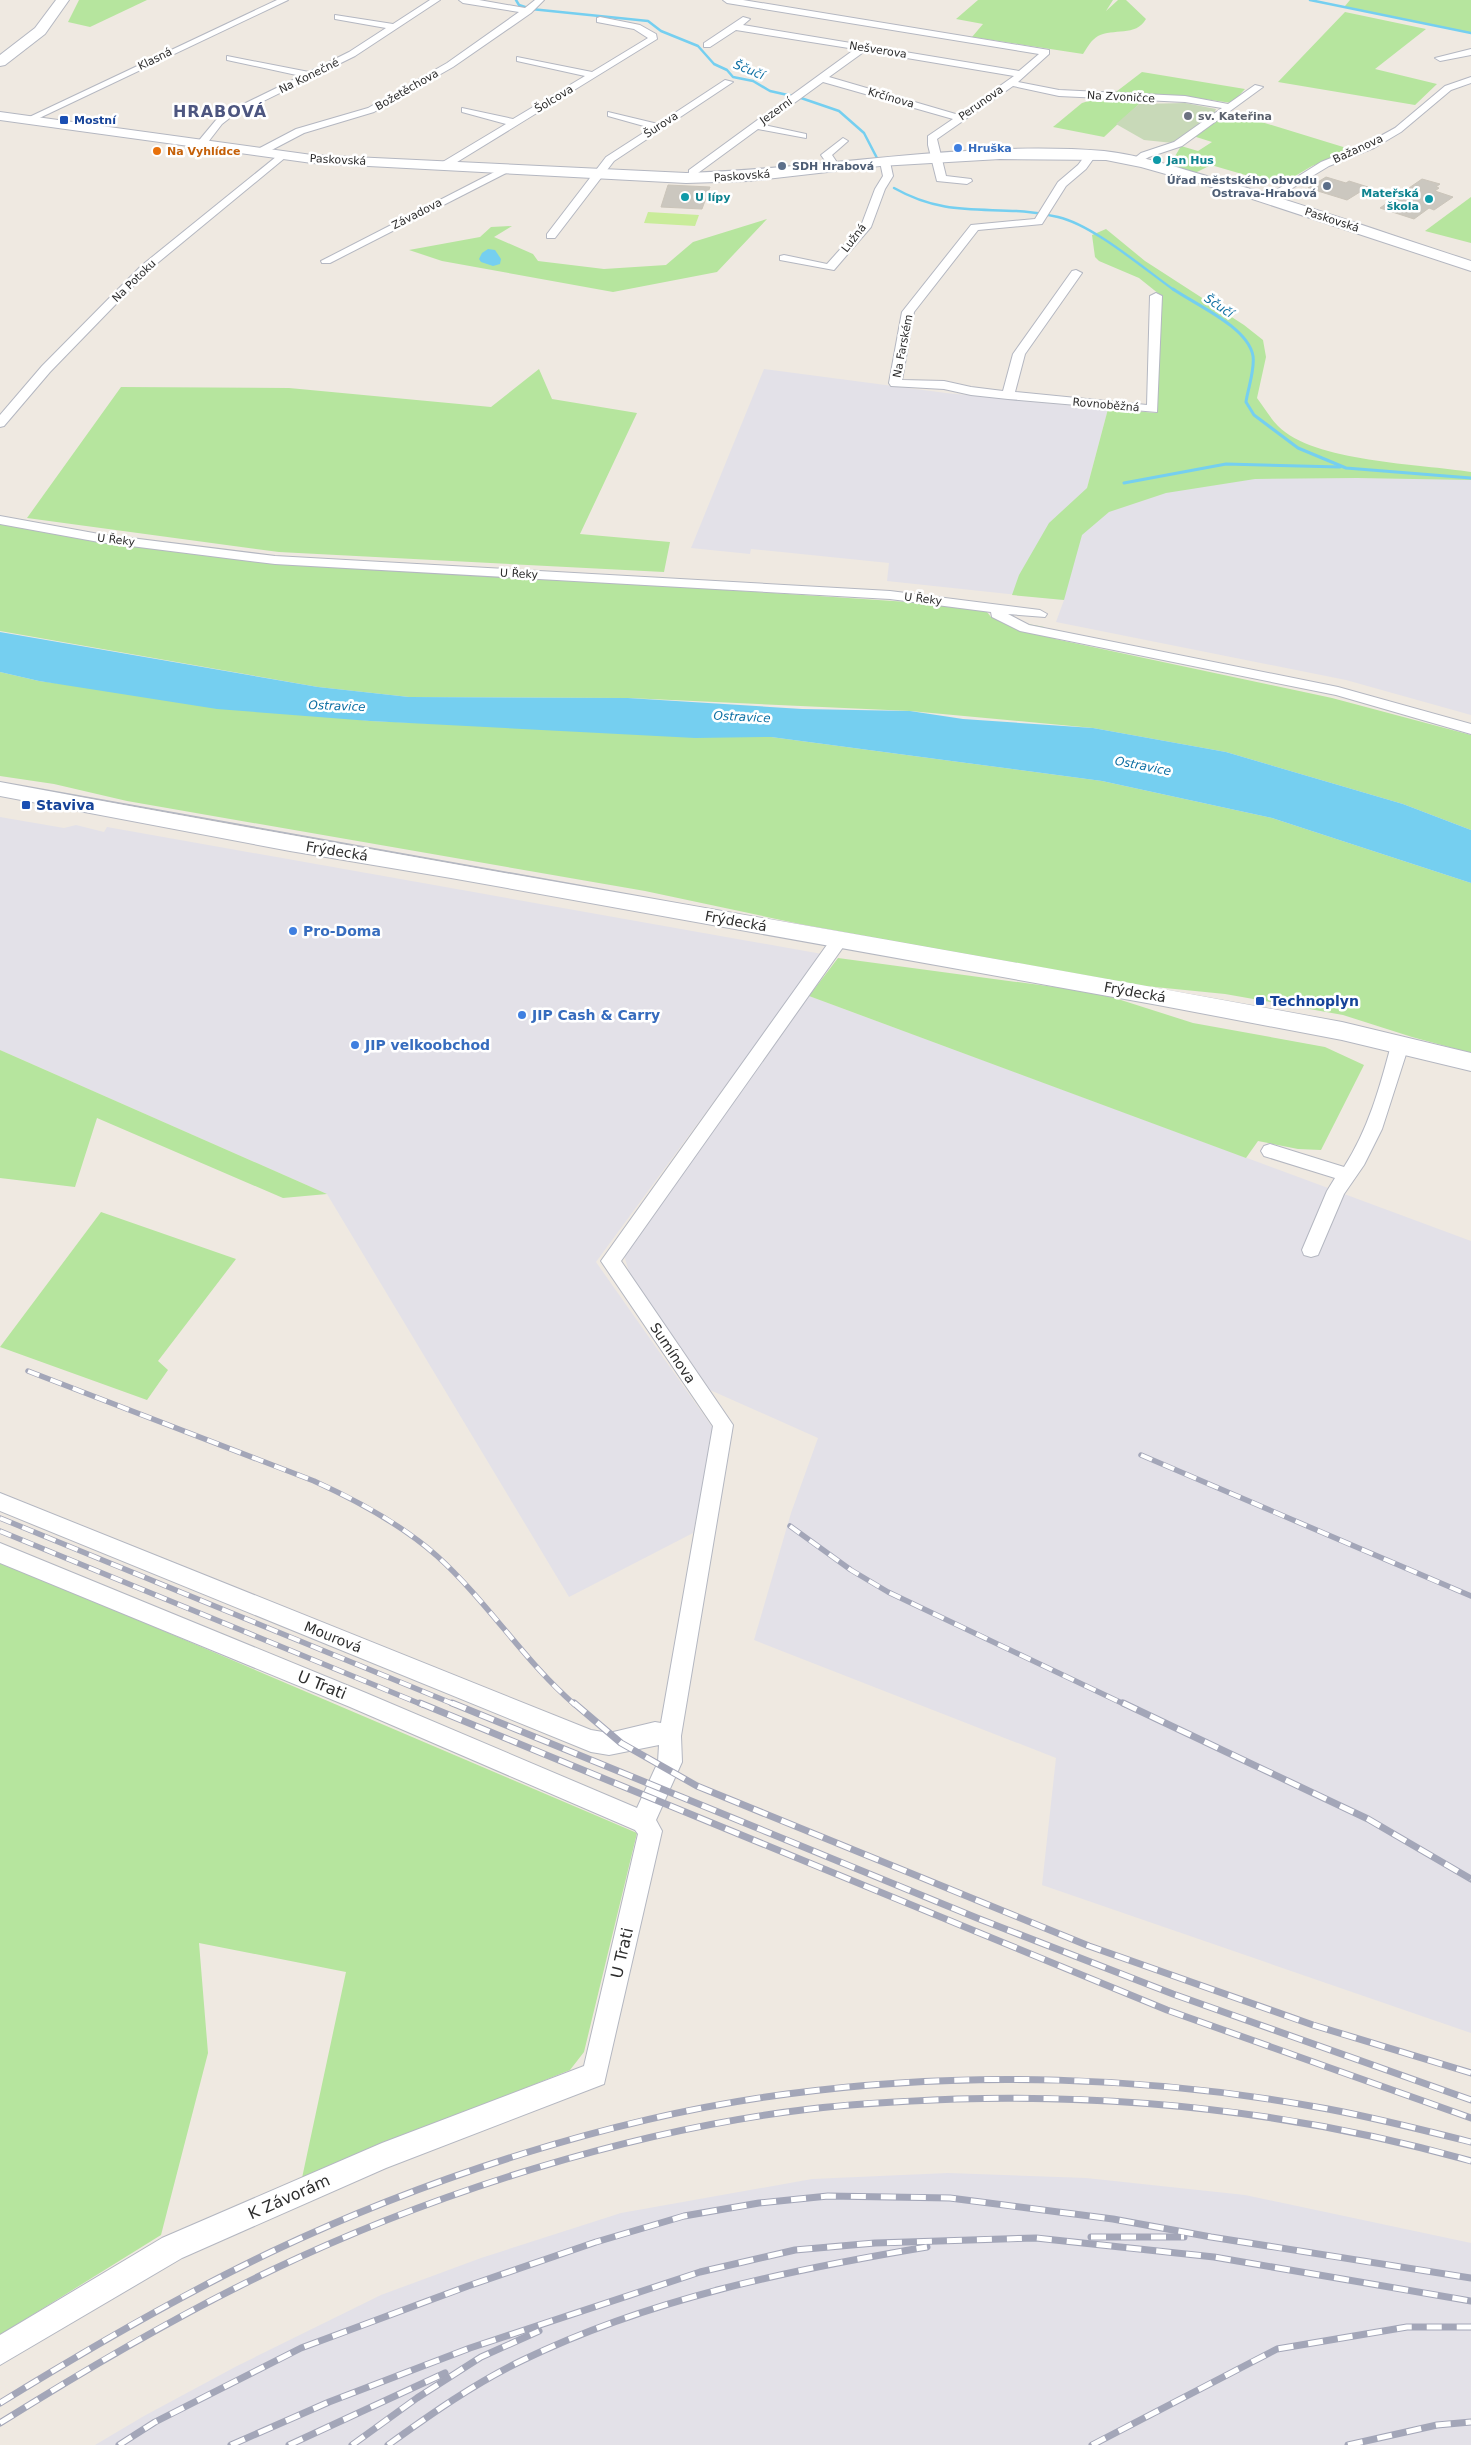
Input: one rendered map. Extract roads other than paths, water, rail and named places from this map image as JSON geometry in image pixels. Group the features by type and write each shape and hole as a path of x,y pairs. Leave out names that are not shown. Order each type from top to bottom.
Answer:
{"main road":[{"path":"0,62 40,31 63,0"},
{"name":"Paskovská","path":"0,116 320,159 694,178 769,174 885,162 1038,154 1091,155 1136,161 1163,168 1267,199 1471,266"},
{"name":"Frýdecká","path":"0,789 271,840 470,873 1158,996 1400,1045 1471,1062"}],"street":[{"name":"Klasná","path":"28,120 220,28 284,0"},
{"name":"Na Konečné","path":"201,144 223,118 361,50 436,0"},
{"path":"463,0 530,10"},
{"name":"Božetěchova","path":"260,152 300,131 372,110 450,65 530,10 540,0"},
{"path":"728,0 766,3 1046,52"},
{"path":"707,45 736,27 766,3"},
{"path":"338,17 396,27"},
{"name":"Šolcova","path":"445,165 594,75 652,39 653,36 645,30 600,20"},
{"name":"Nešverova","path":"736,27 1020,74"},
{"name":"Jezerní","path":"694,178 693,172 863,48"},
{"name":"Perunova","path":"938,159 931,144 932,138 1011,83 1046,52"},
{"path":"1440,58 1471,52"},
{"path":"230,58 311,75"},
{"name":"Šolcova","path":"520,58 594,75"},
{"name":"Krčínova","path":"821,78 960,118"},
{"name":"Bažanova","path":"1267,199 1325,164 1370,146 1398,130 1448,88 1471,80"},
{"name":"Šurova","path":"598,174 610,159 728,82"},
{"name":"Na Zvoničce","path":"1011,83 1059,93 1184,99 1231,107"},
{"path":"1460,84 1471,87"},
{"path":"1136,161 1145,155 1178,144 1258,87"},
{"path":"465,110 514,123"},
{"path":"611,114 659,127"},
{"path":"756,126 802,136"},
{"path":"835,167 826,155 842,141"},
{"path":"1163,168 1178,144"},
{"name":"Na Potoku","path":"0,423 46,370 146,268 282,155"},
{"name":"Na Farském","path":"1008,395 971,391 944,385 895,383 908,312 975,227 987,224 1032,224 1038,222 1062,184 1082,167 1091,155"},
{"path":"938,159 941,178 967,181"},
{"name":"Lužná","path":"784,258 830,268 866,227 880,189 888,176 885,162"},
{"name":"Závadova","path":"326,261 508,168"},
{"path":"551,236 598,174"},
{"path":"1008,395 1018,354 1076,273"},
{"name":"Rovnoběžná","path":"1008,395 1153,409 1156,296"},
{"name":"U Řeky","path":"0,520 98,538 275,560 890,595 1040,614"},
{"path":"983,607 1025,628 1338,691 1471,729"},
{"name":"Sumínova","path":"647,1826 670,1762 670,1736 723,1425 611,1261 840,939"},
{"path":"1311,1250 1336,1191 1358,1160 1384,1101 1400,1045"},
{"path":"1270,1150 1348,1175"},
{"name":"Mourová","path":"0,1502 591,1741 609,1744 655,1733 670,1736"},
{"name":"U Trati","path":"0,1552 367,1704 647,1826 594,2075"},
{"name":"K Závorám","path":"0,2351 172,2248 382,2156 594,2075"}],"water":[{"path":"488,249 495,250 501,259 500,264 493,266 481,262 479,259 482,253"},
{"name":"Ostravice","path":"0,632 318,687 409,697 628,698 802,709 910,711 963,719 1093,728 1226,752 1403,804 1471,830 1471,883 1272,818 1102,781 771,737 695,738 370,721 217,709 39,681 0,672"}],"waterway":[{"name":"Ščučí","path":"516,0 519,5 531,9 648,21 661,31 698,46 714,64 727,70 733,77 753,81 770,91 801,98 839,111 864,133 878,160"},
{"path":"1310,0 1471,33"},
{"name":"Ščučí","path":"894,188 936,205 976,210 1036,213 1072,222 1102,238 1174,290"},
{"name":"Ščučí","path":"1173,289 1232,326 1242,336 1249,345 1253,356 1252,373 1246,402 1254,415 1298,448 1346,468 1471,478"},
{"path":"1124,483 1226,464 1340,467"}],"railway":[{"path":"28,1371 314,1481 394,1523 437,1556 473,1592 539,1670 575,1705"},
{"path":"1141,1455 1471,1596"},
{"path":"0,1518 456,1705"},
{"path":"790,1526 851,1570 888,1592 1126,1705"},
{"path":"0,1531 423,1705"},
{"path":"420,1703 1167,2010 1471,2118"},
{"path":"452,1703 977,1918 1173,1994 1471,2100"},
{"path":"574,1703 621,1743 697,1786 1089,1946 1313,2025 1471,2073"},
{"path":"1123,1703 1368,1819 1471,1879"},
{"path":"0,2403 100,2343 236,2269 331,2225 393,2199 458,2175 590,2134 722,2104 854,2086 922,2082 990,2079 1126,2083 1194,2089 1328,2109 1471,2142"},
{"path":"0,2423 166,2324 235,2288 332,2243 465,2191 534,2169 673,2132 742,2119 810,2109 902,2101 1023,2098 1088,2100 1216,2110 1280,2119 1344,2130 1471,2161"},
{"path":"119,2445 155,2422 301,2348 468,2286 596,2242 684,2216 759,2203 828,2196 950,2198 1113,2219 1211,2237 1471,2278"},
{"path":"1091,2237 1184,2237"},
{"path":"231,2445 329,2402 470,2348 700,2272 795,2250 875,2243 1036,2238 1214,2257 1471,2301"},
{"path":"388,2445 420,2422 505,2369 571,2339 620,2320 721,2289 823,2266 927,2247"},
{"path":"1092,2445 1277,2349 1407,2327 1471,2327"},
{"path":"352,2445 417,2398 481,2357 539,2331"},
{"path":"289,2445 445,2373"},
{"path":"1348,2445 1437,2425 1471,2422"}],"place":[{"name":"sv. Kateřina","path":"1188,116"},
{"name":"Mostní","path":"64,120"},
{"name":"Hruška","path":"958,148"},
{"name":"Na Vyhlídce","path":"157,151"},
{"name":"Jan Hus","path":"1157,160"},
{"name":"SDH Hrabová","path":"782,166"},
{"name":"Úřad městského obvodu Ostrava-Hrabová","path":"1327,186"},
{"name":"U lípy","path":"685,197"},
{"name":"Mateřská škola","path":"1429,199"},
{"name":"Staviva","path":"26,805"},
{"name":"Pro-Doma","path":"293,931"},
{"name":"Technoplyn","path":"1260,1001"},
{"name":"JIP Cash & Carry","path":"522,1015"},
{"name":"JIP velkoobchod","path":"355,1045"}],"district":[{"name":"HRABOVÁ","path":"220,111"}]}
